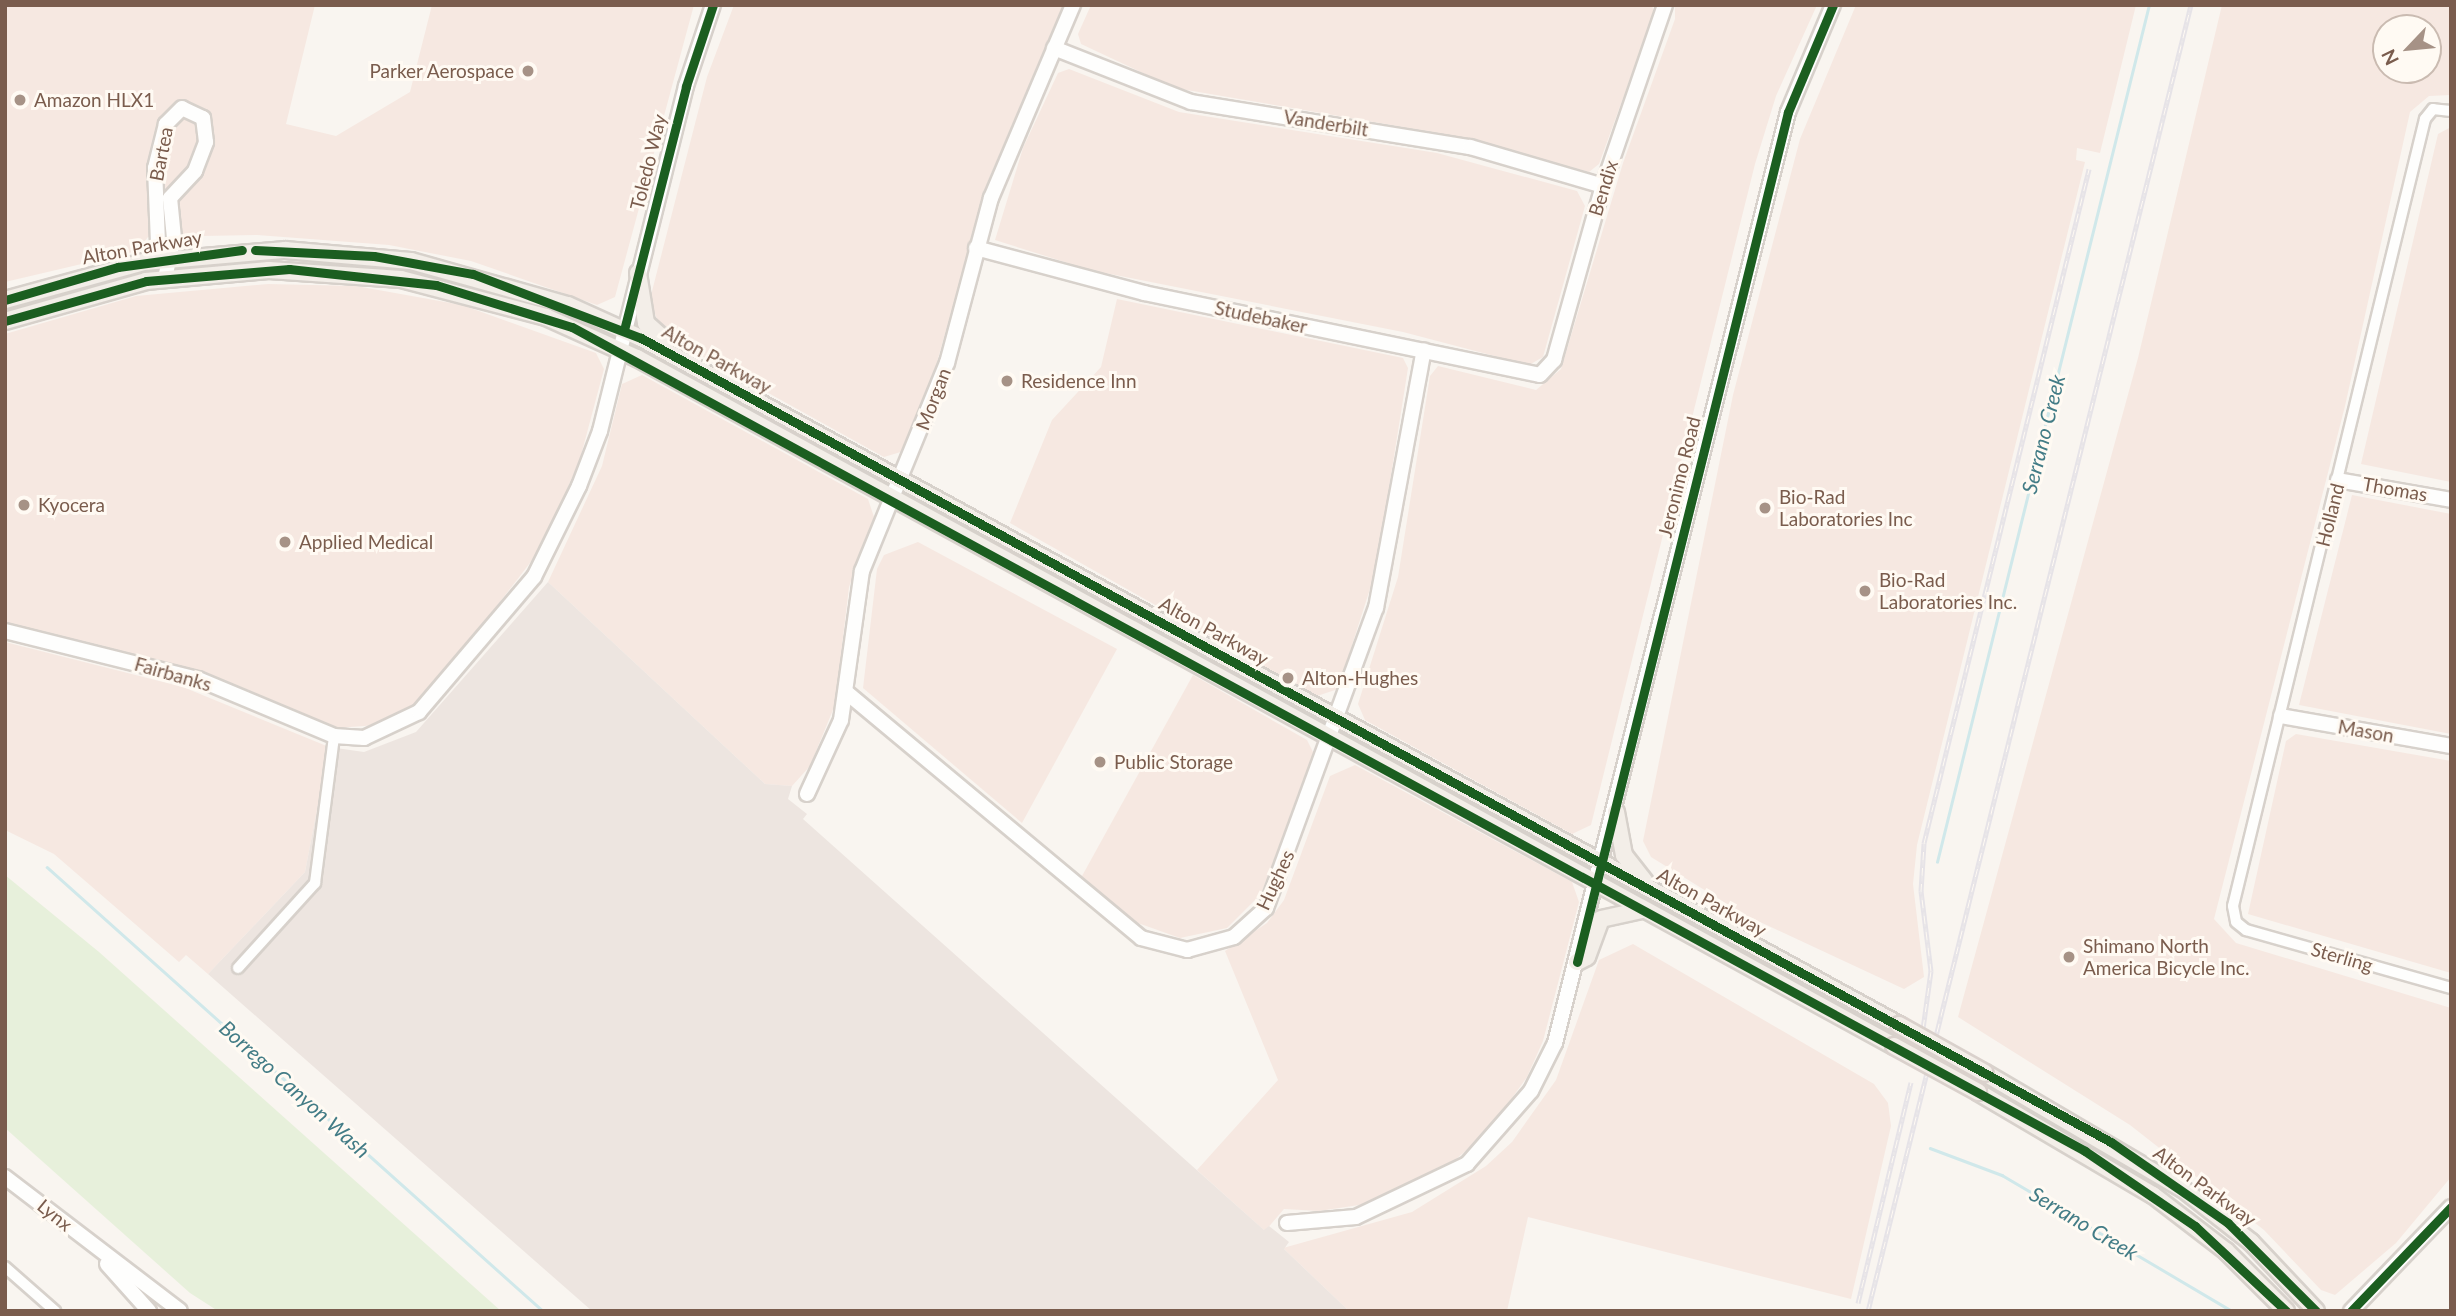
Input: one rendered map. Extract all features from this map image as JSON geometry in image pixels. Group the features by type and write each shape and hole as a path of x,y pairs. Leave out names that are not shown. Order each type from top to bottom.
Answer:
{"main road":[{"name":"Alton Parkway","path":"5,300 167,259 285,250 399,259 501,282 624,330 1603,862 1985,1073 2183,1189 2251,1242 2316,1311"},
{"name":"Alton Parkway","path":"5,321 165,278 289,270 401,279 523,308 620,350 1978,1092 2129,1178 2266,1289 2286,1311"},
{"path":"638,273 643,315 652,332 702,362 712,376"},
{"path":"1616,812 1624,855 1651,889"},
{"path":"1577,962 1587,957 1601,919 1642,910"},
{"path":"2266,1289 2274,1311"}],"street":[{"name":"Toledo Way","path":"334,736 364,738 419,712 534,577 583,477 713,5"},
{"name":"Morgan","path":"807,793 846,692 862,572 947,363 976,248 1073,5"},
{"name":"Bendix","path":"1546,372 1603,186 1665,5"},
{"name":"Jeronimo Road","path":"1287,1223 1356,1217 1467,1164 1531,1091 1555,1043 1616,812 1788,112 1833,5"},
{"name":"Vanderbilt","path":"1054,48 1191,102 1470,147 1603,186"},
{"name":"Bartea","path":"165,278 167,259 174,238 170,198 195,170 206,142 203,118 182,108 166,124 155,168 158,243 167,259"},
{"name":"Holland","path":"2235,922 2232,906 2433,109 2451,111"},
{"name":"Studebaker","path":"976,248 1144,293 1424,350 1532,375 1546,372"},
{"name":"Hughes","path":"846,692 1118,922 1165,948 1212,946 1234,937 1266,908 1338,719 1382,585 1424,350"},
{"name":"Thomas","path":"2339,480 2451,500"},
{"name":"Fairbanks","path":"5,631 198,679 334,736"},
{"name":"Mason","path":"2281,716 2451,746"},
{"path":"238,968 315,883 334,736"},
{"name":"Sterling","path":"2235,922 2451,988"},
{"name":"Lynx","path":"5,1177 103,1256 180,1311"},
{"path":"2351,1311 2451,1207"},
{"name":"Lynx","path":"103,1256 149,1311"},
{"path":"5,1267 55,1311"}],"shaded area":[{"path":"5,5 315,5 286,124 336,136 410,92 432,5 694,5 615,297 597,305 471,261 389,245 257,235 148,237 137,251 5,282"},
{"path":"734,5 1064,5 988,181 934,373 904,451 884,457 662,334 650,299 707,77"},
{"path":"1091,5 1652,5 1654,13 1599,164 1589,172 1467,138 1175,88 1081,44 1078,34"},
{"path":"1675,5 1817,5 1776,96 1755,164 1591,825 1572,834 1365,720 1358,704 1398,577 1430,376 1438,366 1536,390 1561,369 1623,163 1675,19"},
{"path":"1856,5 2136,5 2100,153 2077,148 2076,160 2085,162 1917,845 1913,884 1924,977 1904,989 1745,915 1651,857 1643,841 1733,395 1800,139"},
{"path":"2222,5 2451,5 2451,95 2429,96 2410,112 2345,406 2214,919 2236,943 2451,1008 2451,1177 2396,1243 2335,1295 2321,1290 2264,1230 2130,1125 1958,1017 2138,358"},
{"path":"1069,69 1179,112 1437,153 1577,191 1585,206 1543,357 1529,365 1403,332 1090,270 995,240 1023,148 1058,73"},
{"path":"2451,127 2451,482 2361,464 2438,134"},
{"path":"268,284 356,286 462,305 596,353 604,369 580,459 543,546 449,668 413,707 378,725 336,728 186,667 5,622 5,334 136,296"},
{"path":"1117,299 1403,358 1408,368 1376,570 1338,689 1317,696 1010,523 1052,420 1101,367"},
{"path":"642,375 868,499 874,517 849,587 835,705 810,766 792,786 765,784 548,582 602,466 622,384"},
{"path":"2352,495 2451,514 2451,734 2299,705"},
{"path":"918,542 1117,649 1022,823 863,688 877,569 884,555"},
{"path":"548,582 765,784 792,786 788,799 807,814 803,819 1264,1230 1269,1226 1289,1242 1284,1249 1349,1311 592,1311 208,974 305,872 329,747 364,752 416,732"},
{"path":"5,642 183,687 329,747 305,872 208,974 186,955 179,962 54,854 5,830"},
{"path":"1193,675 1307,740 1314,754 1261,894 1227,928 1180,938 1135,922 1082,876"},
{"path":"2296,734 2451,761 2451,973 2248,914 2286,741"},
{"path":"1355,765 1572,882 1579,902 1543,1041 1527,1077 1486,1134 1450,1164 1379,1202 1319,1211 1284,1209 1265,1231 1197,1170 1278,1080 1225,951 1267,923 1284,900 1330,776"},
{"path":"1633,944 1874,1084 1888,1103 1891,1126 1851,1299 1528,1217 1507,1311 1349,1311 1283,1248 1412,1212 1486,1166 1512,1142 1556,1080 1599,960"}],"green space":[{"path":"5,875 99,952 501,1311 218,1311 190,1293 5,1128"}],"waterway":[{"name":"Serrano Creek","path":"1937,862 2149,5"},
{"name":"Borrego Canyon Wash","path":"47,867 543,1311"},
{"name":"Serrano Creek","path":"1930,1148 2002,1175 2232,1311"}],"railway":[{"path":"1868,1311 2191,5"},
{"path":"1921,1043 1931,971 1921,891 1924,843 2089,169"},
{"path":"1858,1303 1911,1082"}],"cycle path":[{"path":"624,330 686,86 713,5"},
{"path":"1577,962 1788,112 1833,5"},
{"path":"5,300 118,267 242,250"},
{"path":"255,250 374,256 473,274 641,338 2111,1142 2228,1223 2316,1311"},
{"path":"5,321 146,281 289,269 436,285 572,327 2085,1151 2195,1226 2286,1311"},
{"path":"2351,1311 2451,1207"}],"place":[{"name":"Parker Aerospace","path":"528,71"},
{"name":"Amazon HLX1","path":"20,100"},
{"name":"Residence Inn","path":"1007,381"},
{"name":"Kyocera","path":"24,505"},
{"name":"Bio-Rad Laboratories Inc","path":"1765,508"},
{"name":"Applied Medical","path":"285,542"},
{"name":"Bio-Rad Laboratories Inc.","path":"1865,591"},
{"name":"Alton-Hughes","path":"1288,678"},
{"name":"Public Storage","path":"1100,762"},
{"name":"Shimano North America Bicycle Inc.","path":"2069,957"}]}
